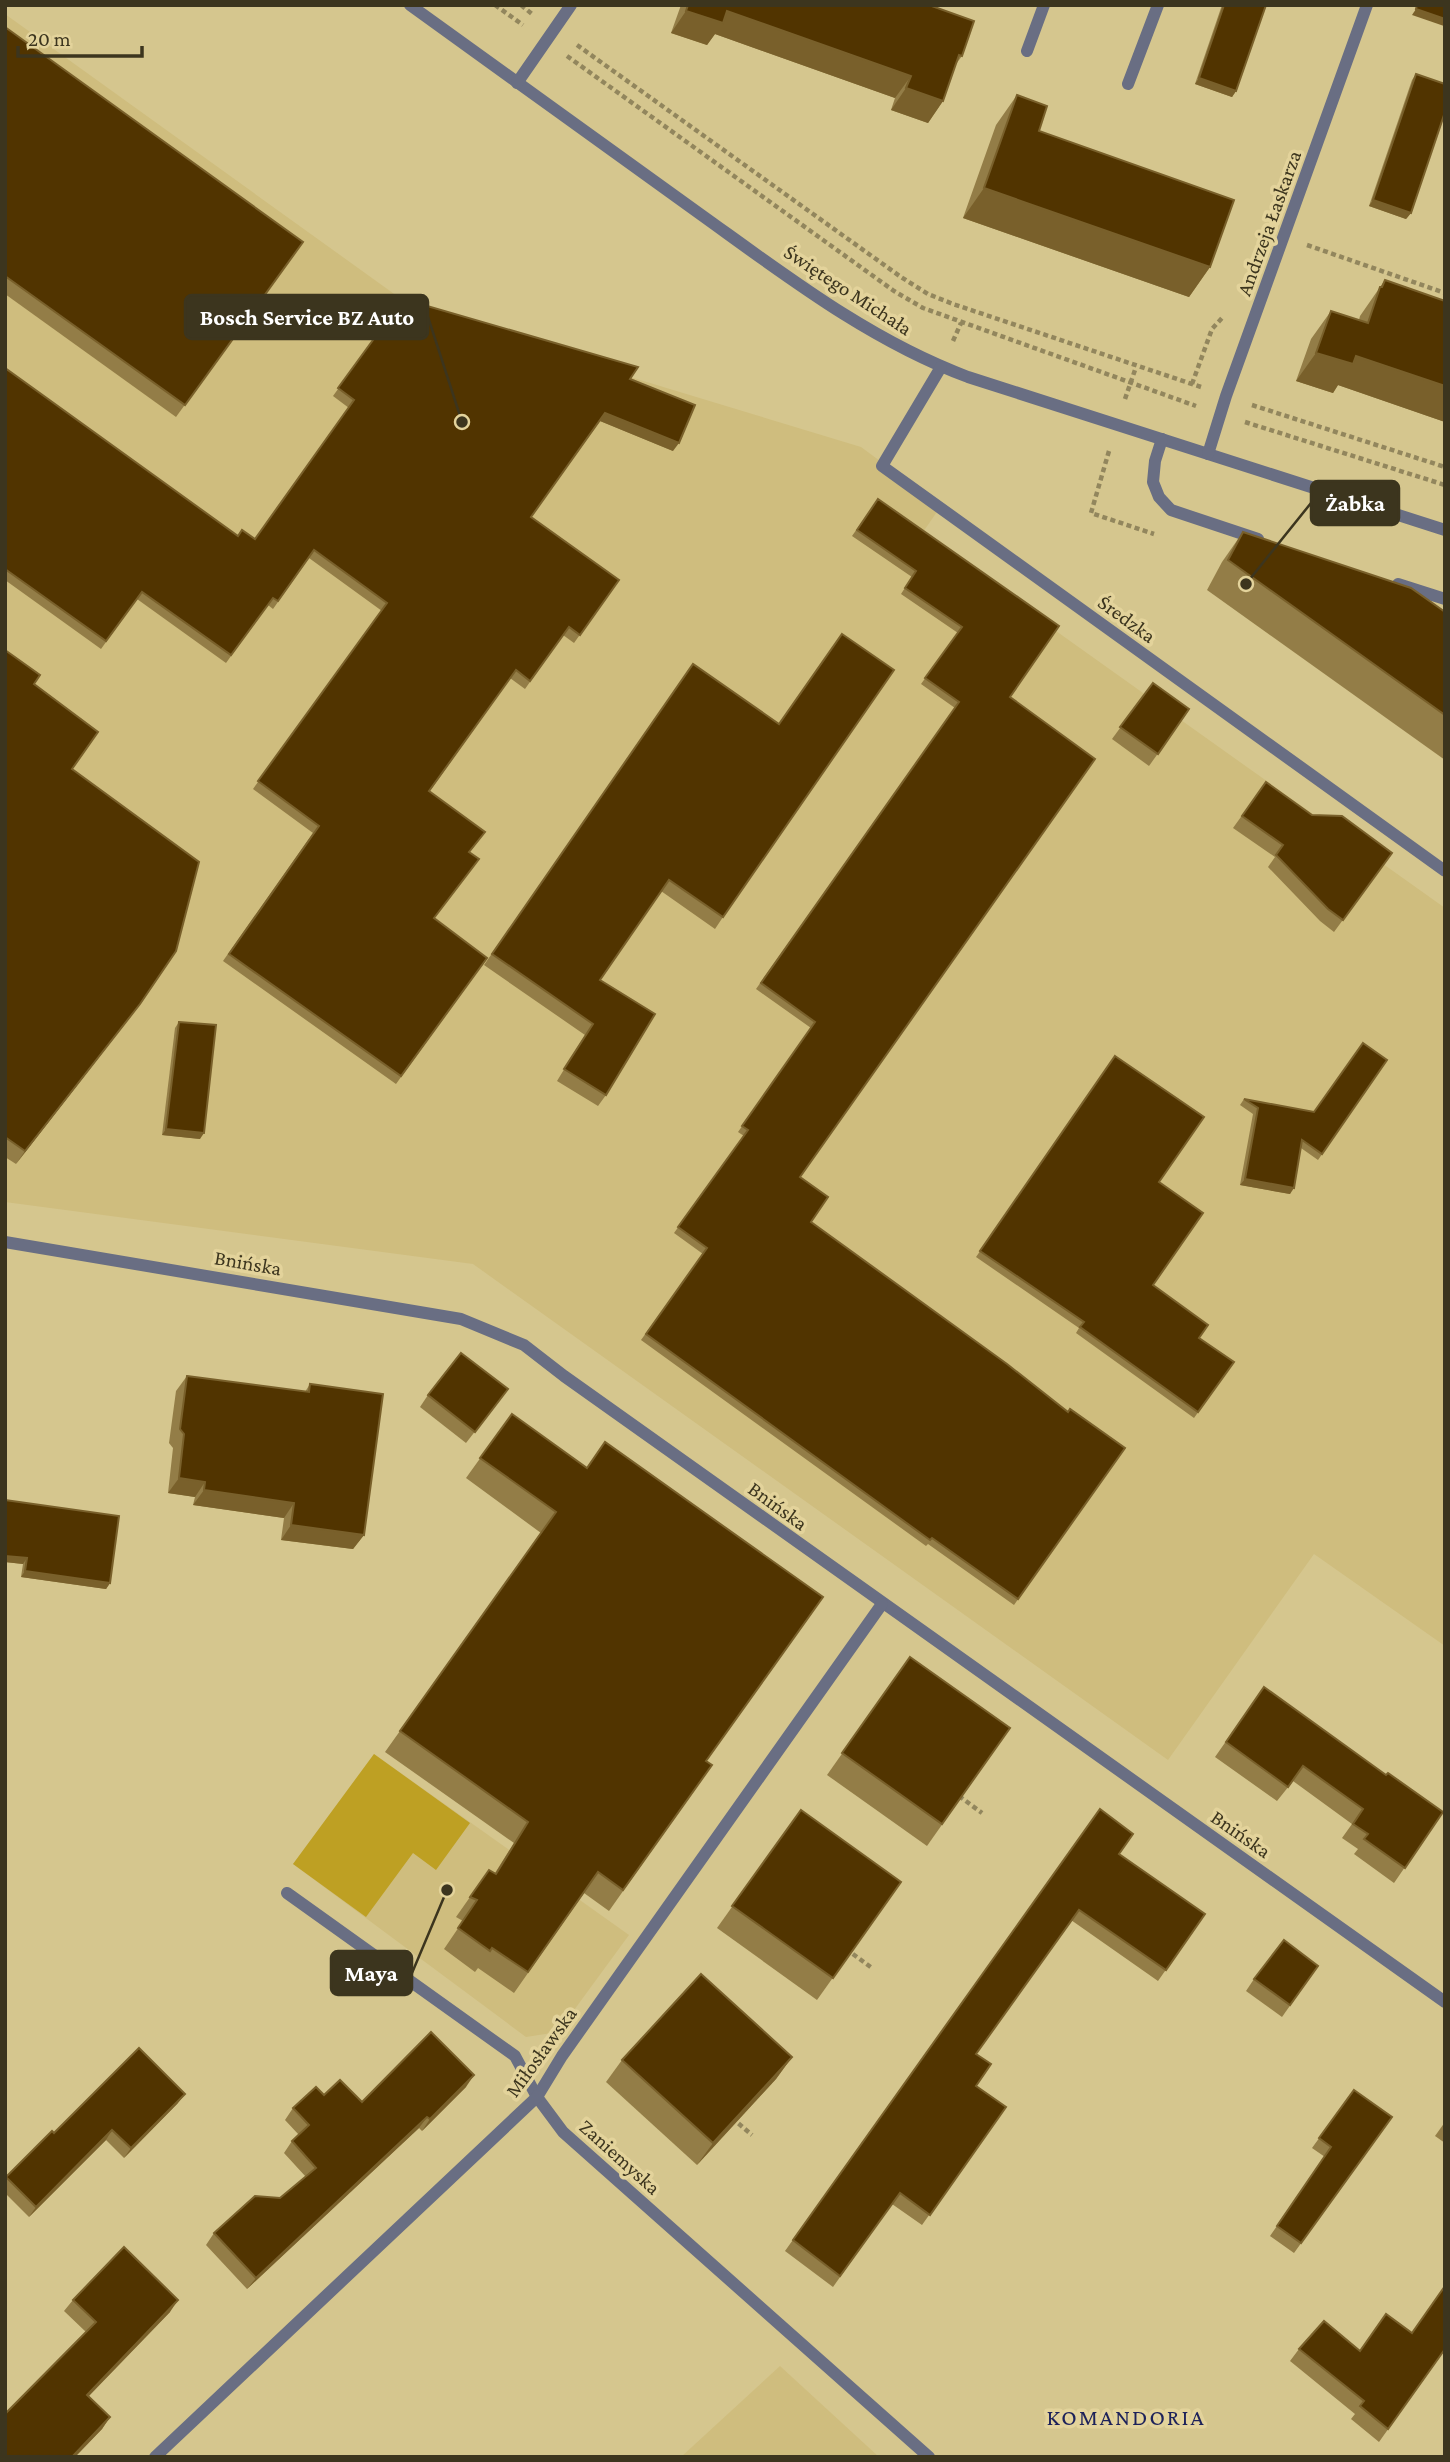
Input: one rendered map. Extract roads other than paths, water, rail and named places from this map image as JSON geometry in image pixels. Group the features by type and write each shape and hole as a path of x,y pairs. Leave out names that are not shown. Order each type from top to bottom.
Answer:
{"street":[{"name":"Świętego Michała","path":"410,5 725,232 866,329 941,367 1445,530"},
{"path":"517,83 572,5"},
{"path":"1027,51 1044,5"},
{"path":"1128,84 1158,5"},
{"name":"Andrzeja Łaskarza","path":"1208,454 1226,396 1367,5"},
{"name":"Średzka","path":"941,367 882,466 1445,871"},
{"path":"1162,439 1155,461 1153,482 1159,497 1171,510 1275,544"},
{"path":"1380,578 1445,599"},
{"name":"Bnińska","path":"5,1242 461,1319 524,1345 882,1604 1445,2002"},
{"name":"Miłosławska","path":"155,2457 537,2096 562,2056 882,1604"},
{"name":"Zaniemyska","path":"286,1893 515,2056 537,2096 563,2132 929,2457"}],"place":[{"name":"Bosch Service BZ Auto","path":"462,422"},
{"name":"Żabka","path":"1246,584"},
{"name":"Maya","path":"447,1890"}],"district":[{"name":"KOMANDORIA","path":"1126,2417"}]}
